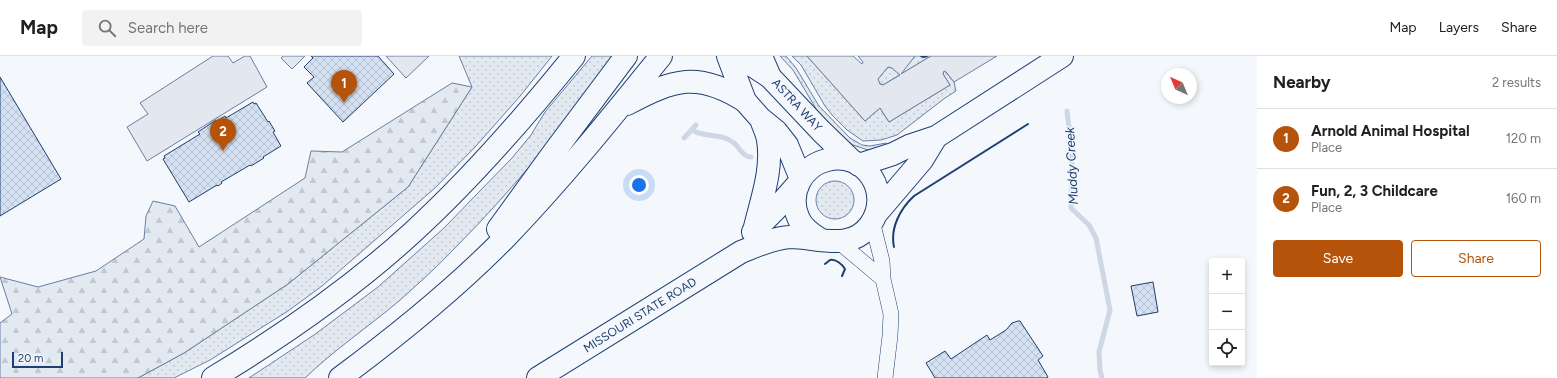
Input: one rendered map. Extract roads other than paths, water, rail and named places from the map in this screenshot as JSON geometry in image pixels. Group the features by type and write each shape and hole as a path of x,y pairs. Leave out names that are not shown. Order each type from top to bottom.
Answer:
{"main road":[{"path":"213,378 262,349 314,313 366,273 412,233 459,188 502,142 574,56"},
{"path":"459,282 626,56"},
{"path":"340,378 386,344 459,282 505,238 544,197 662,56"},
{"path":"728,56 745,100 760,118 776,131 786,145 799,182"},
{"name":"ASTRA WAY","path":"738,56 770,77 821,131 855,162"},
{"path":"761,56 770,77"},
{"path":"936,137 922,160 874,218 870,226 860,235 848,241 830,241 808,231 798,218 794,201 799,182 806,171 819,162 835,158 855,162 893,154 909,146 936,137 1062,56"},
{"path":"619,108 654,90 680,82 714,84 745,100"},
{"path":"754,231 770,159 768,138 760,118"},
{"path":"855,162 869,173 875,182 878,198 874,218"},
{"name":"MISSOURI STATE ROAD","path":"741,252 754,231 775,210 799,182"},
{"name":"MISSOURI STATE ROAD","path":"538,378 741,252 778,239 790,237 830,241"}],"street":[{"path":"874,218 882,261 883,279 891,314 885,378"},
{"path":"830,241 883,279"}],"waterway":[{"name":"Muddy Creek","path":"1067,111 1072,154 1071,208 1089,225 1096,238 1110,310 1099,352 1102,378"},
{"path":"684,138 696,125"},
{"path":"692,130 701,134 723,137 734,143 746,156 751,157"}],"place":[{"name":"Arnold Animal Hospital","path":"344,103"},
{"name":"Fun, 2, 3 Childcare","path":"223,151"}]}
